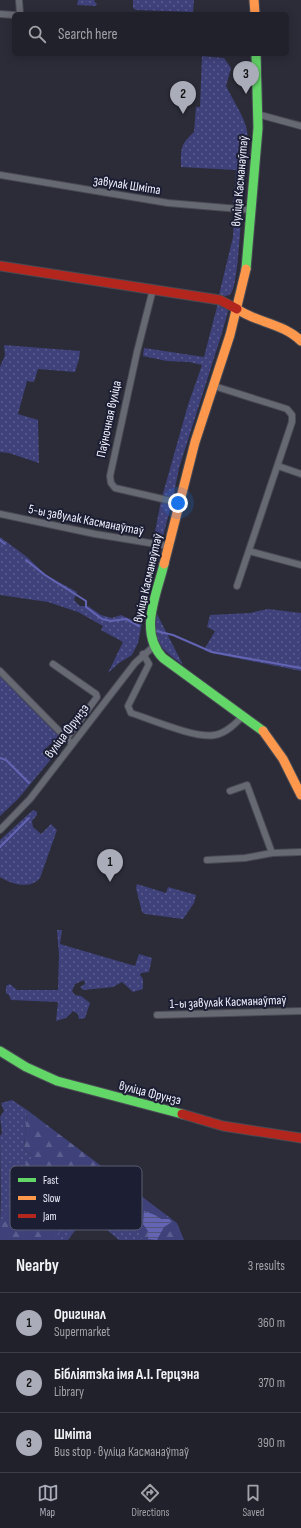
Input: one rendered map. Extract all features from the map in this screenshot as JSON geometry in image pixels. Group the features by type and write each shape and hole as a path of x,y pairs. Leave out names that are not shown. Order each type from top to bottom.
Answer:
{"main road":[{"path":"254,0 255,12"},
{"name":"вуліца Касманаўтаў","path":"153,647 150,639 150,620 168,546 195,442 238,309 245,276 257,114 256,56"},
{"path":"0,266 220,300 245,314 288,330 301,341"},
{"path":"153,647 163,658 259,727 271,739 291,771 301,795"},
{"name":"вуліца Фрунзэ","path":"0,1051 26,1067 56,1081 82,1089 152,1105 223,1126 301,1138"}],"street":[{"path":"20,0 20,12"},
{"path":"0,14 12,14"},
{"path":"257,114 301,126"},
{"name":"завулак Шміта","path":"0,175 168,203 251,210"},
{"name":"Паўночная вуліца","path":"153,289 137,352 110,476 111,483 115,488 180,503"},
{"path":"214,386 287,409 292,415 292,422 278,466 237,586"},
{"path":"278,466 301,474"},
{"name":"5-ы завулак Касманаўтаў","path":"0,514 95,534 168,546"},
{"path":"248,551 301,565"},
{"name":"вуліца Фрунзэ","path":"0,830 30,799 143,654 153,647"},
{"path":"143,654 149,664 128,706 131,713 206,736 220,734 234,725 243,716"},
{"path":"53,664 96,694 97,697 67,738"},
{"path":"0,671 73,745"},
{"path":"230,791 247,785 272,853"},
{"path":"207,860 245,858 272,853 301,852"},
{"name":"1-ы завулак Касманаўтаў","path":"156,1015 301,1011"}],"green space":[{"path":"78,0 95,0 94,1 97,4 96,6 77,5"},
{"path":"133,0 194,0 193,12 136,10 133,8"},
{"path":"202,56 224,58 231,68 226,86 246,125 248,139 247,165 243,200 241,202 233,202 235,196 236,170 181,167 182,147 186,140 194,132 196,107 200,107"},
{"path":"234,213 240,216 241,220 237,270 231,293 227,296 223,296 219,295 233,237"},
{"path":"218,303 227,307 228,311 222,333 179,468 173,498 162,497 188,405 202,365 189,362 167,361 143,356 144,348 204,357"},
{"path":"4,345 80,351 75,372 38,369 34,382 27,381 18,414 38,420 39,463 9,453 0,452 0,367 5,355"},
{"path":"161,501 171,504 171,506 161,542 153,542"},
{"path":"0,537 27,557 46,575 77,592 74,600 80,606 88,606 101,615 112,618 121,615 139,623 152,546 157,548 159,553 145,607 138,643 132,655 119,663 108,673 123,642 101,630 103,626 78,612 48,602 0,595"},
{"path":"268,609 301,613 301,671 211,653 204,650 215,631 207,627 210,615 250,613"},
{"path":"157,614 183,665 164,649 157,639"},
{"path":"0,675 64,740 61,743 56,739 44,750 52,758 18,799 0,816"},
{"path":"33,810 37,812 37,815 32,821 33,827 41,834 51,824 57,830 40,878 31,884 15,884 0,877 0,840"},
{"path":"137,884 166,893 168,887 196,895 194,903 183,919 145,914 142,912 136,888"},
{"path":"57,930 62,930 60,944 135,966 139,954 152,958 149,972 141,973 140,975 143,979 143,989 133,992 122,982 113,987 83,990 80,987 85,984 84,980 75,984 72,991 75,995 81,996 90,1003 85,1018 79,1019 78,1014 73,1011 66,1018 56,1021 58,1002 11,1000 9,995 6,993 6,986 10,984 17,990 58,990 59,955"},
{"path":"12,1100 27,1110 24,1150 32,1155 32,1166 10,1166 10,1215 5,1222 1,1223 0,1136 2,1133 0,1117 4,1111 1,1103"},
{"path":"27,1110 101,1166 25,1166 25,1163 32,1161 32,1155 24,1150"},
{"path":"142,1197 177,1223 184,1240 143,1240 138,1230 142,1230"},
{"path":"0,1201 1,1222 5,1222 6,1208 10,1205 10,1230 62,1230 53,1240 0,1240"},
{"path":"59,1230 76,1230 68,1240 53,1240"},
{"path":"107,1230 139,1230 143,1240 119,1240"}],"shaded area":[{"path":"144,1211 161,1219 169,1219 172,1222 164,1227 157,1240 148,1239 148,1231 143,1224"}],"waterway":[{"path":"0,540 5,544"},
{"path":"26,560 45,575 86,601 86,607 102,619 111,621 126,619 139,626"},
{"path":"156,631 173,635 212,652 301,668"},
{"path":"0,758 6,760 29,783"},
{"path":"0,847 29,818"}],"traffic: fast":[{"path":"246,269 258,128 256,56"},
{"path":"164,564 154,600 150,625 156,648 163,658 263,731"},
{"path":"0,1051 26,1067 57,1081 182,1114"}],"traffic: slow":[{"path":"254,0 255,12"},
{"path":"164,564 195,442 230,335 246,269"},
{"path":"237,309 245,314 286,330 301,341"},
{"path":"263,731 283,759 301,795"}],"traffic: jam":[{"path":"0,266 220,300 237,309"},
{"path":"182,1114 223,1126 301,1138"}],"place":[{"name":"Шміта","path":"246,94"},
{"name":"Бібліятэка імя А.І. Герцэна","path":"183,114"},
{"name":"Оригинал","path":"110,882"}]}
